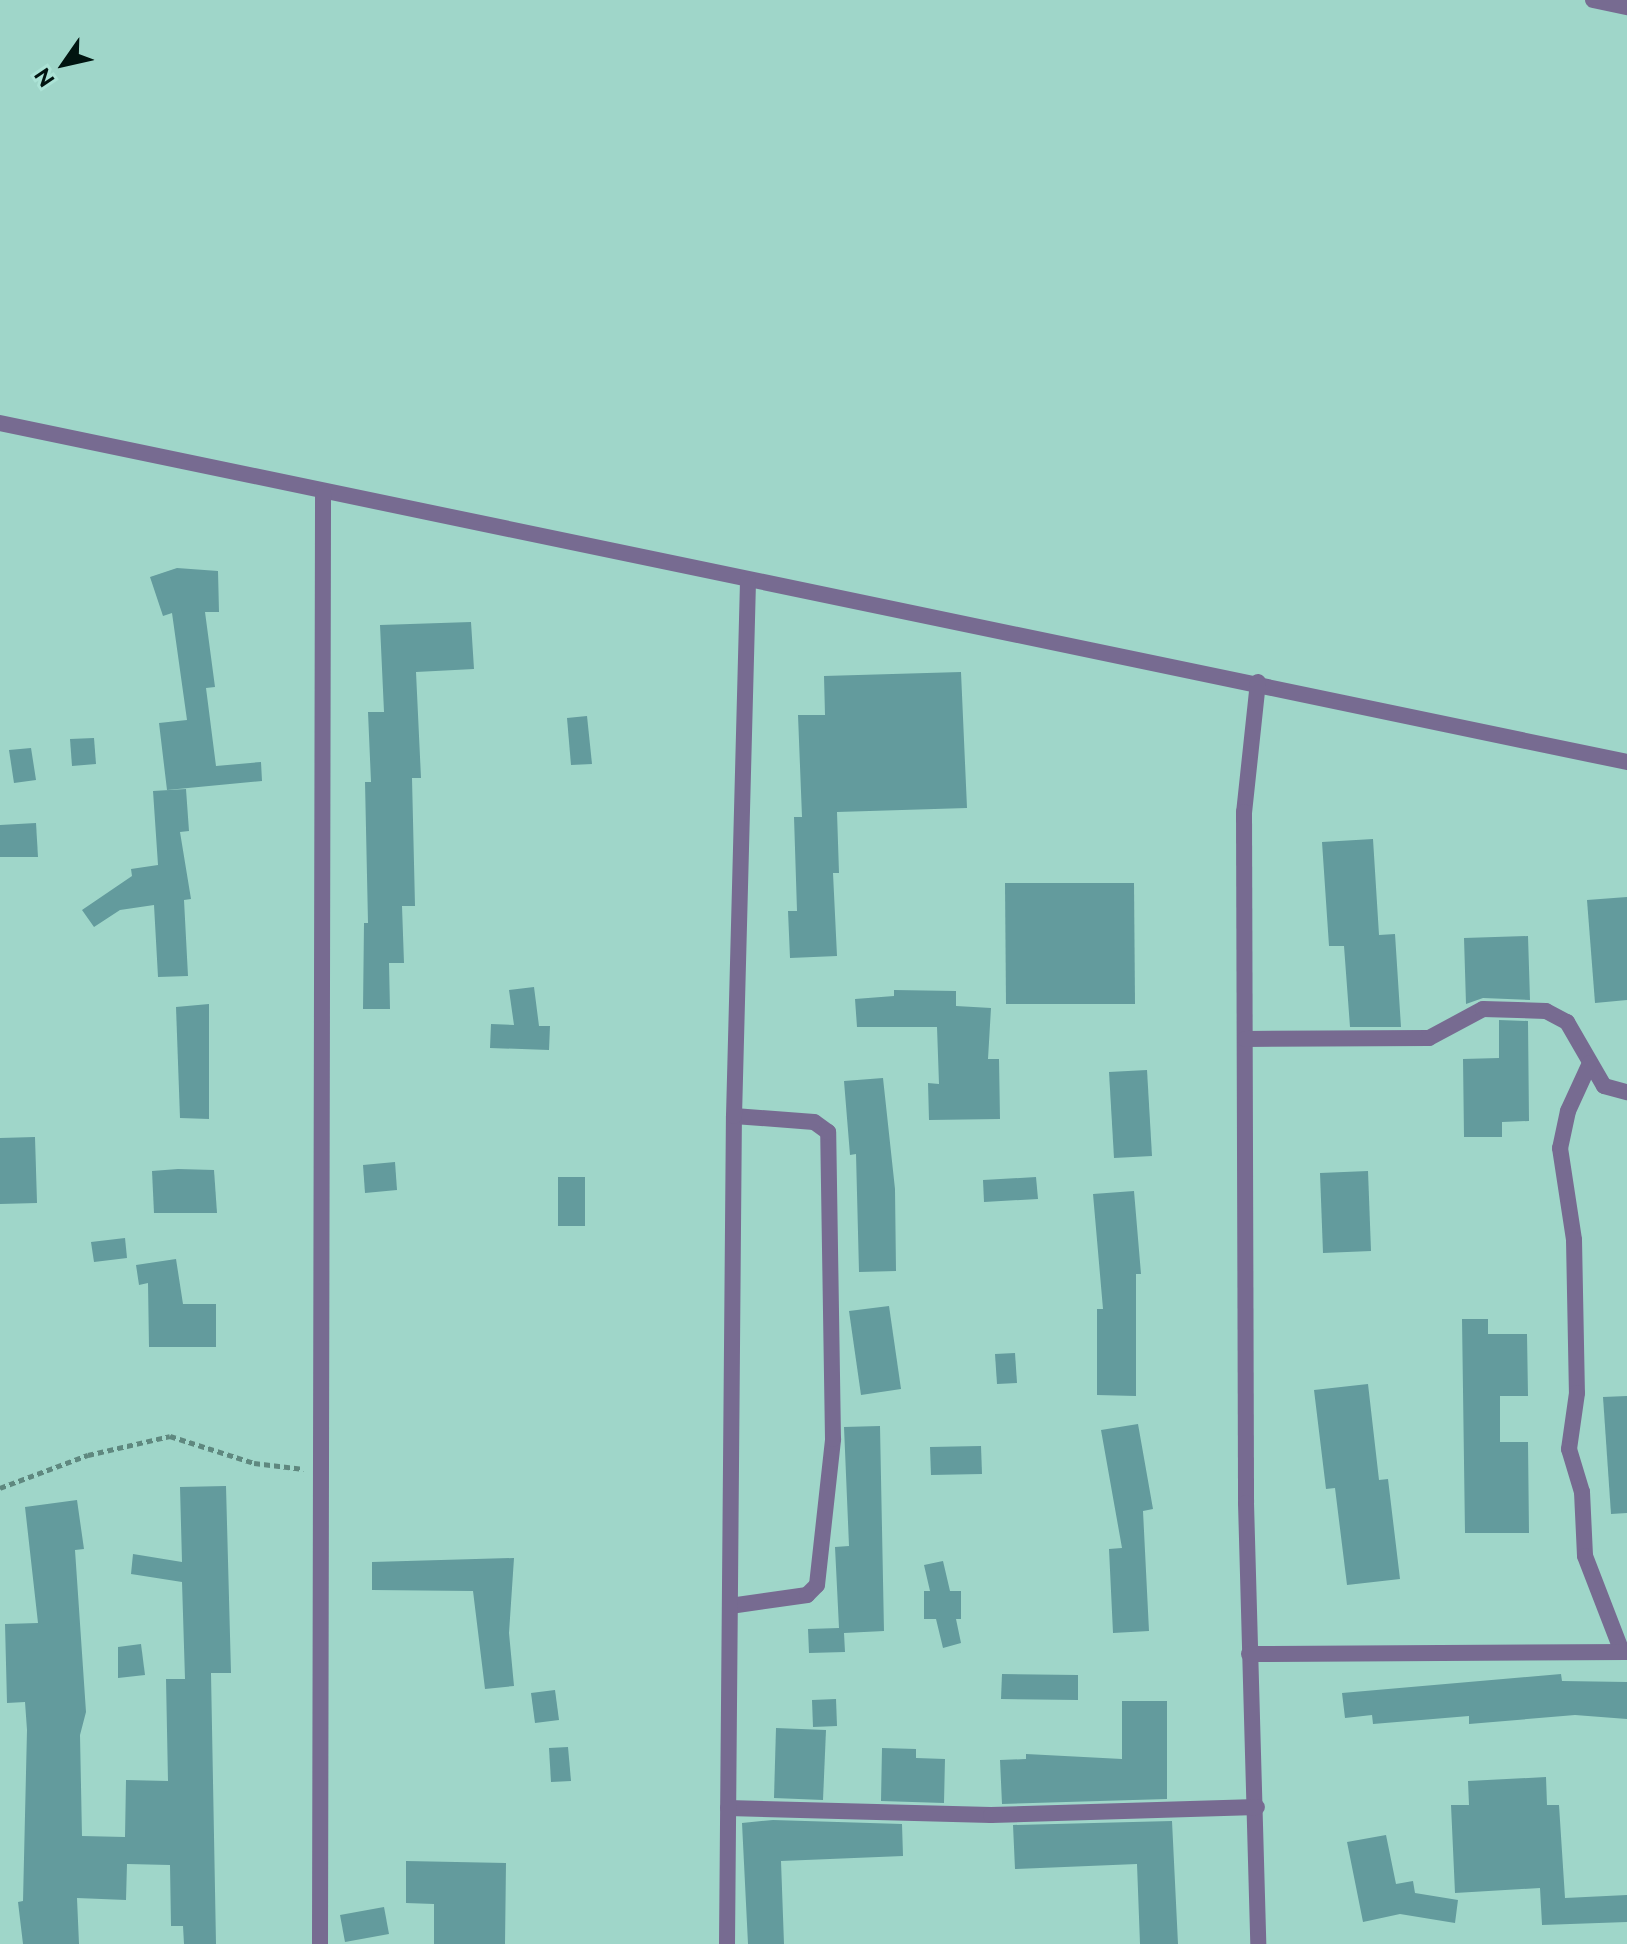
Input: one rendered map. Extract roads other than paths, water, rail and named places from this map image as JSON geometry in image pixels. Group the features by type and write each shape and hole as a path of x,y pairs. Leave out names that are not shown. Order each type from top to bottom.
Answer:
{"street":[{"path":"1593,0 1627,7"},
{"path":"0,423 323,493 1258,682 1627,762"},
{"path":"320,1944 323,493"},
{"path":"727,1944 734,1116 748,580"},
{"path":"1258,682 1244,812 1249,1654 1257,1807 1258,1944"},
{"path":"1245,1039 1429,1038 1483,1009 1546,1011 1567,1022 1604,1086 1627,1092"},
{"path":"1249,1654 1625,1652 1585,1556 1582,1492 1569,1449 1577,1393 1574,1240 1560,1148 1568,1111 1590,1063"},
{"path":"730,1606 807,1595 815,1589 824,1546 833,1439 828,1132 814,1122 734,1116"},
{"path":"728,1808 991,1815 1257,1807"}]}
